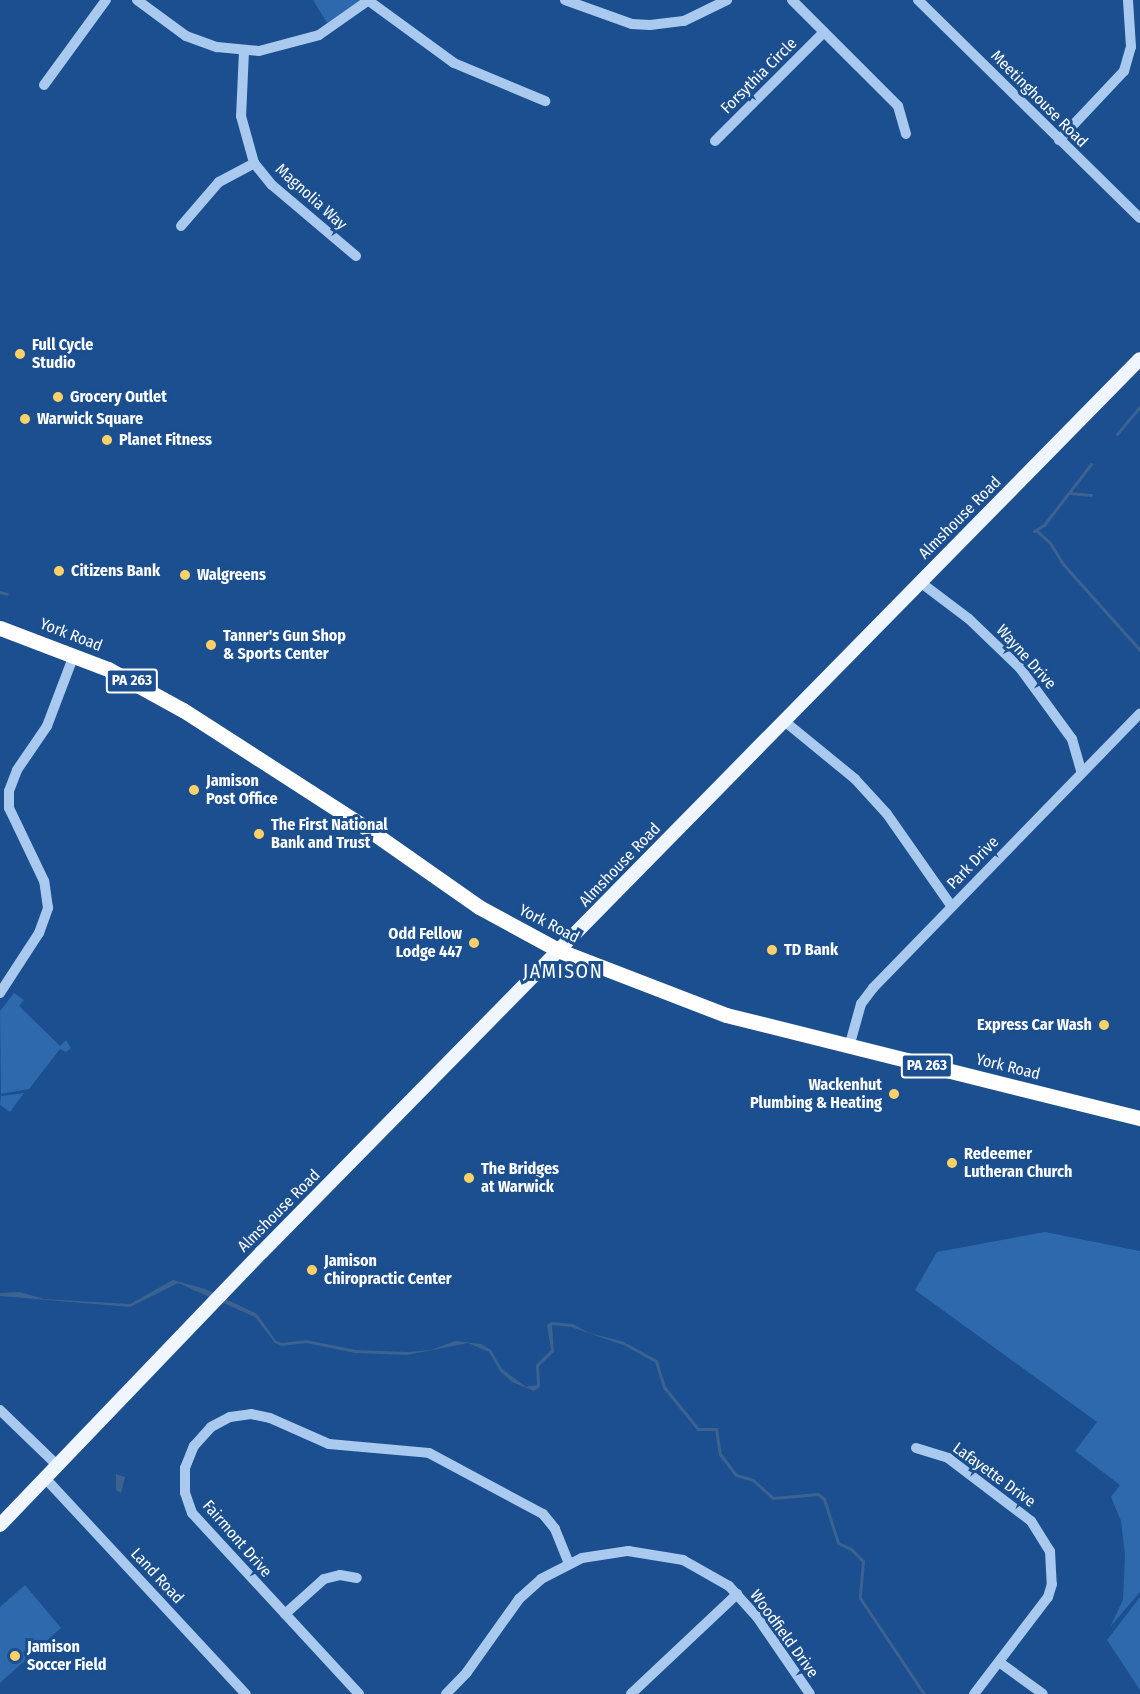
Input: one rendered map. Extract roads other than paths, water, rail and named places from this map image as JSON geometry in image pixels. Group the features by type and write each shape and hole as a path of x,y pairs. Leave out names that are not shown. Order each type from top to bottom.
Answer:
{"highway":[{"name":"York Road","path":"0,628 74,655 183,710 386,842 479,907 560,951 726,1015 1140,1118"}],"main road":[{"name":"Almshouse Road","path":"0,1525 213,1302 1140,359"}],"street":[{"path":"44,85 106,0"},
{"path":"137,0 186,36 217,47 244,51 273,50 319,35 369,0 454,63 545,101"},
{"path":"565,0 632,24 650,25 691,18 727,0"},
{"path":"792,0 898,106 906,134"},
{"name":"Meetinghouse Road","path":"918,0 1140,218"},
{"path":"1059,140 1124,71 1131,47 1133,6"},
{"name":"Forsythia Circle","path":"716,141 824,32"},
{"name":"Magnolia Way","path":"244,51 241,116 254,163 272,185 356,255"},
{"path":"181,226 207,193 254,163"},
{"name":"Wayne Drive","path":"920,582 969,620 1020,668 1072,739 1082,773"},
{"path":"0,993 39,933 48,908 44,881 9,808 9,791 17,770 47,726 74,655"},
{"name":"Park Drive","path":"849,1047 864,999 1140,713"},
{"path":"783,720 855,779 888,814 951,907"},
{"path":"0,1410 57,1465"},
{"name":"Fairmont Drive","path":"359,1694 200,1524 187,1501 185,1468 194,1446 211,1427 230,1417 262,1416 329,1444 429,1453 543,1514 555,1529 569,1563"},
{"name":"Lafayette Drive","path":"916,1449 948,1458 1022,1514 1039,1530 1050,1551 1052,1577 1048,1597 975,1694"},
{"name":"Land Road","path":"45,1478 246,1694"},
{"name":"Woodfield Drive","path":"446,1694 467,1672 519,1599 541,1579 569,1563 617,1551 663,1554 705,1570 737,1594 810,1694"},
{"path":"285,1614 324,1579 340,1575 357,1578"},
{"path":"631,1694 737,1594"},
{"path":"999,1662 1043,1694"}],"waterway":[{"path":"1117,434 1140,407"},
{"path":"1034,531 1044,525 1091,464"},
{"path":"1069,493 1091,495"},
{"path":"1036,530 1050,543 1063,564 1140,650"},
{"path":"0,592 7,594"},
{"path":"627,1345 656,1361 664,1387 698,1429 716,1429 720,1454 736,1475 753,1480 773,1498 818,1494 824,1499 838,1543 851,1549 863,1561 860,1598 924,1694"}],"place":[{"name":"Full Cycle Studio","path":"20,354"},
{"name":"Grocery Outlet","path":"58,397"},
{"name":"Warwick Square","path":"25,419"},
{"name":"Planet Fitness","path":"107,440"},
{"name":"Citizens Bank","path":"59,571"},
{"name":"Walgreens","path":"185,575"},
{"name":"Tanner's Gun Shop & Sports Center","path":"211,645"},
{"name":"Jamison Post Office","path":"194,790"},
{"name":"The First National Bank and Trust","path":"259,834"},
{"name":"Odd Fellow Lodge 447","path":"474,943"},
{"name":"TD Bank","path":"772,950"},
{"name":"Express Car Wash","path":"1104,1025"},
{"name":"Wackenhut Plumbing & Heating","path":"894,1094"},
{"name":"Redeemer Lutheran Church","path":"952,1163"},
{"name":"The Bridges at Warwick","path":"469,1178"},
{"name":"Jamison Chiropractic Center","path":"312,1270"},
{"name":"Jamison Soccer Field","path":"15,1656"}],"district":[{"name":"JAMISON","path":"563,971"}]}
